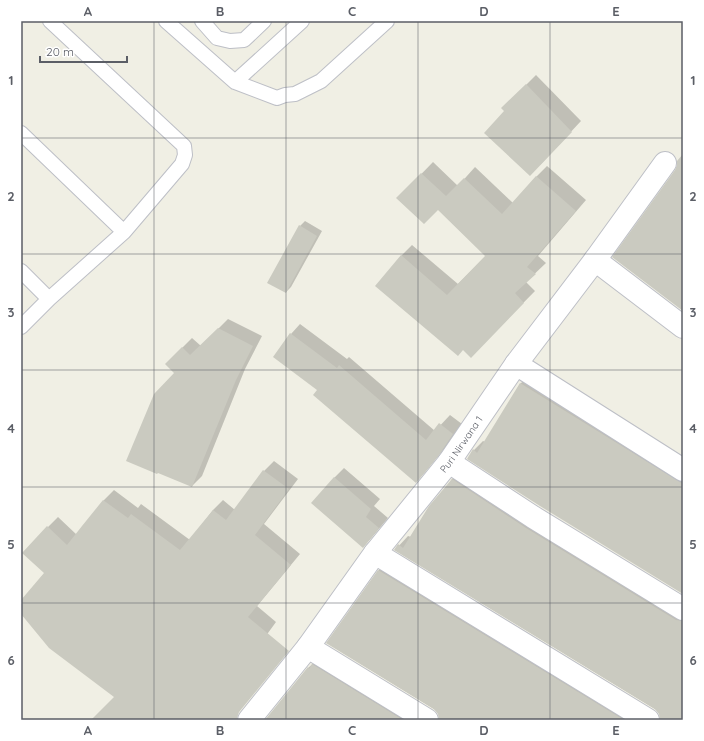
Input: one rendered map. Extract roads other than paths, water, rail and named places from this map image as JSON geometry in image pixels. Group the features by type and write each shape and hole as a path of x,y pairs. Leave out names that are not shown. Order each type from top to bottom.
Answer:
{"street":[{"name":"Puri Nirwana 1","path":"249,720 308,647 375,553 449,462 516,364 595,260 665,163"},
{"path":"595,260 683,327"},
{"path":"516,364 683,470"},
{"path":"449,462 540,521 683,609"},
{"path":"375,553 648,720"},
{"path":"308,647 427,720"}],"lane":[{"path":"21,327 124,232 182,164 185,155 184,146 50,21"},
{"path":"166,21 235,82 277,98 295,94 321,81 387,21"},
{"path":"202,21 217,38 230,42 244,40 264,21"},
{"path":"235,82 302,21"},
{"path":"21,133 124,232"},
{"path":"21,271 49,300"}]}
